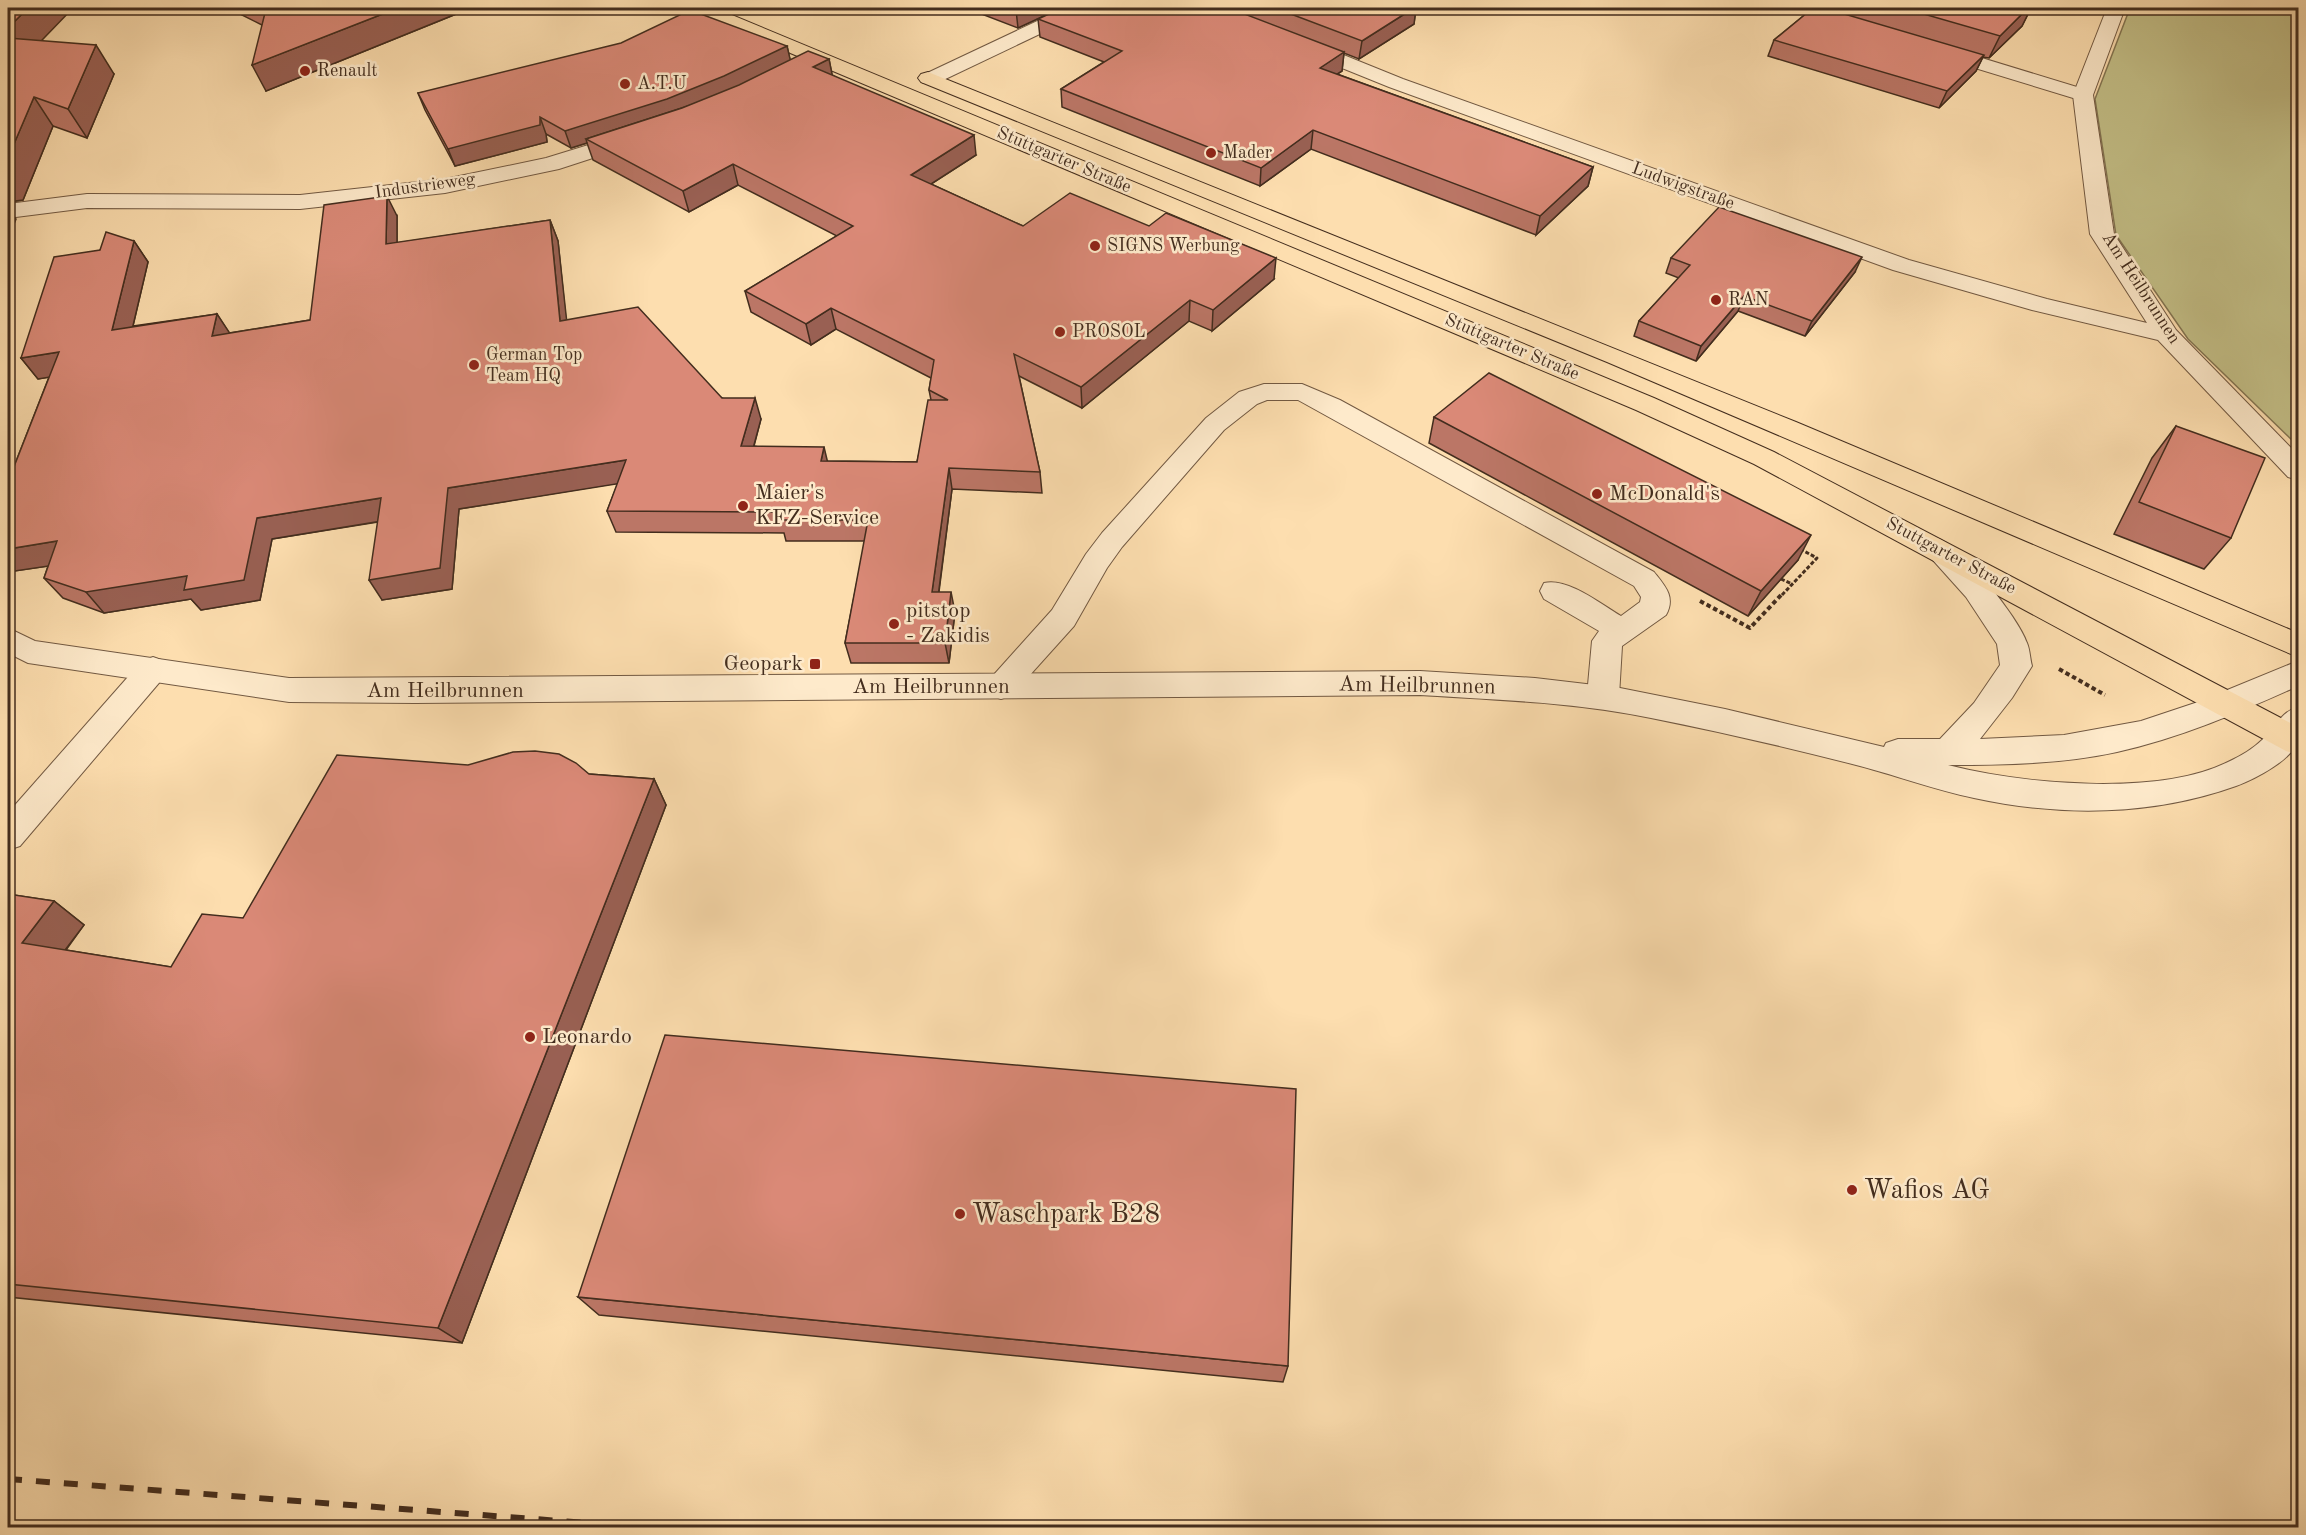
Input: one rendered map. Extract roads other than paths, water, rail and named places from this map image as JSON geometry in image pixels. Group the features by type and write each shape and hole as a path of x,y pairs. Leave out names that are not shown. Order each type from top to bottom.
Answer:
{"main road":[{"name":"Stuttgarter Straße","path":"700,8 810,62 1645,404 1764,458 2228,703 2295,733"},
{"name":"Stuttgarter Straße","path":"752,8 1482,301 1873,462 2054,538 2298,646"}],"street":[{"path":"930,79 1079,8"},
{"name":"Am Heilbrunnen","path":"2116,8 2083,95 2102,234 2167,335 2298,471"},
{"name":"Ludwigstraße","path":"1285,39 1396,83 1902,265 2041,304 2167,335"},
{"path":"1913,44 2083,95"},
{"name":"Industrieweg","path":"8,211 87,201 300,202 445,186 551,164 658,129"},
{"path":"1001,687 1063,618 1096,561 1145,500 1215,424 1248,398 1264,392 1302,392 1627,568 1648,584 1656,596 1655,607 1607,641 1603,696"},
{"path":"1935,547 1977,589 2012,643 2016,666 2000,695 1948,752"},
{"path":"1555,591 1621,630"},
{"name":"Am Heilbrunnen","path":"14,650 289,690 1420,683 1563,691 1603,696 1720,720 1854,752 1976,785 2069,798 2164,794 2213,782 2240,771 2268,754 2295,733"},
{"path":"8,836 153,669"},
{"name":"Am Heilbrunnen","path":"1854,752 2048,749 2117,740 2164,727 2298,673"}],"railway":[{"path":"8,1479 652,1528"}],"place":[{"name":"Renault","path":"305,71"},
{"name":"A.T.U","path":"625,84"},
{"name":"Mader","path":"1211,153"},
{"name":"SIGNS Werbung","path":"1095,246"},
{"name":"RAN","path":"1716,300"},
{"name":"PROSOL","path":"1060,332"},
{"name":"German Top Team HQ","path":"474,365"},
{"name":"McDonald's","path":"1597,494"},
{"name":"Maier's KFZ-Service","path":"743,506"},
{"name":"pitstop - Zakidis","path":"894,624"},
{"name":"Geopark","path":"815,664"},
{"name":"Leonardo","path":"530,1037"},
{"name":"Wafios AG","path":"1852,1190"},
{"name":"Waschpark B28","path":"960,1214"}]}
